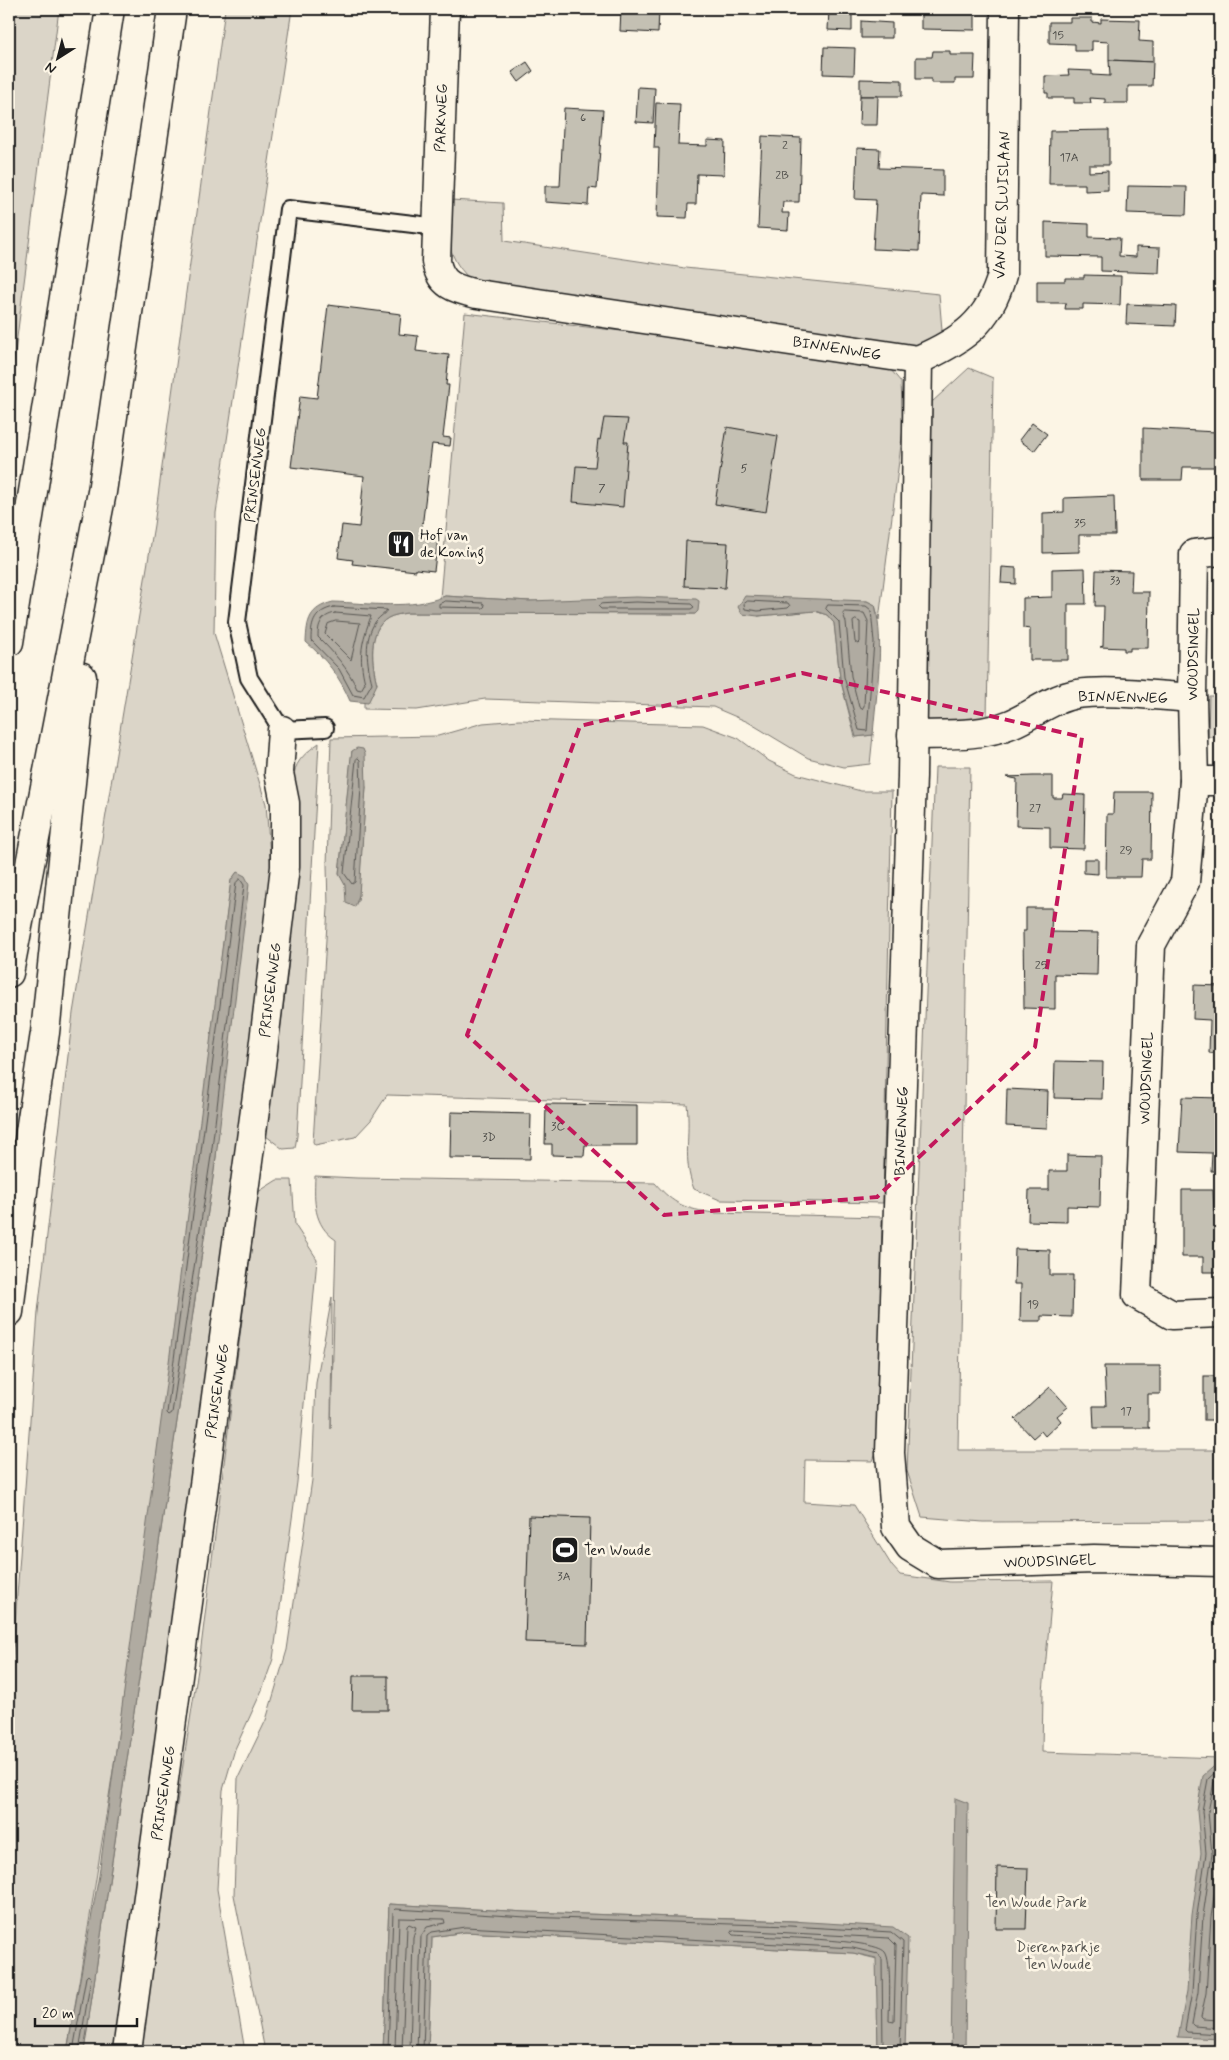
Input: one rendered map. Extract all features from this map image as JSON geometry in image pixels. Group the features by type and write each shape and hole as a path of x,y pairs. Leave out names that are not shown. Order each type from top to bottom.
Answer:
{"main road":[{"path":"9,642 110,9"},
{"path":"9,1312 30,1131 45,1033 102,492 172,9"},
{"name":"PARKWEG","path":"438,227 445,9"},
{"name":"VAN DER SLUISLAAN","path":"918,360 964,337 982,319 998,290 1002,275 1006,9"},
{"name":"BINNENWEG","path":"438,227 437,269 441,278 448,285 460,290 918,360 912,735 890,1453 896,1527"},
{"path":"9,973 102,492"},
{"name":"WOUDSINGEL","path":"1220,552 1194,554 1192,698 1207,781 1185,882 1151,945 1137,1294 1172,1316 1220,1313"},
{"name":"BINNENWEG","path":"912,735 992,730 1011,724 1046,705 1076,694 1121,694 1192,698"},
{"name":"PRINSENWEG","path":"127,2051 262,1066 285,866 285,803 279,773 282,730"},
{"name":"WOUDSINGEL","path":"896,1527 910,1547 938,1564 1094,1560 1220,1562"}],"lane":[{"name":"PRINSENWEG","path":"282,730 248,678 237,622 288,209 438,227"},
{"path":"282,730 325,728"}],"highlighted area":[{"path":"802,673 1082,737 1035,1047 877,1197 664,1215 467,1035 580,726"}],"green space":[{"path":"9,9 59,9 9,400"},
{"path":"225,9 292,9 216,513 214,633 266,804 271,867 262,950 169,1659 113,2051 84,2051 216,1157 237,872 231,881 156,1467 115,1759 67,2051 9,2051 9,1704 38,1312 73,1013 154,525"},
{"path":"451,200 503,203 504,241 685,268 939,294 942,330 936,341 926,346 908,346 470,279 461,270 452,252 449,233"},
{"path":"465,313 656,335 891,370 901,382 903,429 879,620 875,605 867,601 758,616 815,611 827,615 834,623 840,678 855,737 873,735 870,764 844,767 808,758 748,722 713,707 485,699 417,710 364,709 364,702 377,684 373,658 374,639 381,624 395,615 407,613 695,614 698,611 445,596 440,598"},
{"path":"969,368 993,378 987,718 926,722 932,402"},
{"path":"1209,696 1220,696 1220,737 1208,737"},
{"path":"519,720 703,725 738,738 769,761 796,774 861,791 892,791 883,1203 720,1200 694,1189 688,1168 687,1104 387,1095 371,1120 355,1137 315,1145 313,1142 328,908 327,865 331,738 438,736 483,723","holes":["352,751 366,787 358,902 346,896 345,884 339,874"]},
{"path":"319,743 297,1136 295,1148 283,1149 266,1136 294,910 297,819 294,774 300,760"},
{"path":"935,767 970,767 958,1450 1220,1450 1220,1521 983,1522 922,1517 907,1471"},
{"path":"315,1176 655,1183 668,1196 681,1205 714,1213 882,1217 878,1447 873,1461 805,1460 804,1502 854,1505 892,1566 900,1575 950,1582 1053,1581 1043,1692 1042,1752 1220,1758 1220,2051 889,2051 892,1942 796,1921 526,1912 389,1904 383,2051 265,2051 234,1895 238,1778 266,1720 287,1650 312,1480 316,1383 332,1297 331,1429 336,1240 323,1227 316,1212"},
{"path":"277,1180 292,1180 295,1225 317,1259 297,1482 273,1659 262,1690 235,1749 223,1790 217,1889 245,2051 138,2051 199,1663 258,1192"},
{"path":"465,1932 853,1953 877,1959 878,2051 428,2051 432,1937"}],"water":[{"path":"445,596 530,601 636,597 696,599 699,601 698,611 695,614 407,613 392,616 381,624 374,639 373,658 377,684 368,703 350,701 332,669 306,642 307,627 314,611 333,602 404,604 418,603"},
{"path":"745,596 867,601 875,605 880,653 873,735 856,737 840,678 834,623 827,615 815,611 758,616 742,614 738,607"},
{"path":"357,748 363,749 365,754 366,787 359,895 355,907 346,903 345,885 339,874 351,757 352,751"},
{"path":"237,872 245,876 249,884 216,1157 84,2051 67,2051 99,1875 169,1362 231,880"},
{"path":"1220,1761 1220,2039 1178,2037 1187,1991 1192,1915 1201,1853 1197,1811 1203,1776"},
{"path":"955,1798 968,1803 965,2051 951,2051"},
{"path":"389,1904 526,1912 791,1921 893,1927 908,1938 905,2051 878,2051 876,1958 853,1953 465,1932 432,1937 428,2051 383,2051"}],"building":[{"path":"621,9 659,9 658,33 620,31"},
{"path":"829,9 852,9 852,31 828,30"},
{"path":"907,9 975,9 975,30 921,29 921,14 907,14"},
{"path":"1070,18 1092,18 1092,22 1101,23 1101,19 1140,20 1139,41 1153,42 1153,62 1109,60 1109,42 1092,41 1092,51 1075,51 1075,44 1049,43 1049,22 1070,22"},
{"path":"861,21 892,23 892,38 861,38"},
{"path":"824,47 855,48 854,75 823,74"},
{"path":"933,51 950,51 950,55 975,55 974,79 955,79 955,83 931,83 931,79 916,79 916,57 932,57"},
{"path":"1109,60 1153,62 1152,86 1128,86 1128,103 1105,103 1105,99 1090,98 1091,103 1074,103 1074,98 1048,98 1048,93 1045,93 1045,76 1069,75 1068,70 1092,71 1092,75 1110,76"},
{"path":"527,62 533,71 519,82 512,72"},
{"path":"860,79 902,80 902,96 860,96"},
{"path":"638,87 655,88 653,123 636,122"},
{"path":"860,96 878,96 877,125 859,125"},
{"path":"656,103 680,104 678,145 707,146 707,140 725,141 724,175 697,174 696,204 688,204 687,218 657,217 659,148 654,148"},
{"path":"564,108 603,110 597,189 589,188 588,205 545,202 545,186 560,186"},
{"path":"1109,130 1109,165 1089,165 1089,172 1108,171 1108,190 1085,191 1085,184 1049,184 1050,131"},
{"path":"762,136 801,138 799,202 783,202 782,213 789,213 788,230 758,228"},
{"path":"857,148 880,149 879,168 943,170 943,196 921,195 919,251 873,249 876,200 855,199"},
{"path":"1128,186 1187,187 1186,215 1127,213"},
{"path":"1045,222 1089,224 1089,237 1120,238 1119,256 1136,257 1136,247 1160,248 1159,273 1101,271 1101,257 1045,256"},
{"path":"1084,275 1121,276 1120,305 1083,304 1083,309 1065,309 1066,303 1037,303 1037,281 1065,281 1065,278 1084,278"},
{"path":"1127,304 1176,306 1175,326 1126,324"},
{"path":"328,305 401,314 399,334 418,336 416,351 449,355 446,385 449,385 443,437 451,438 450,446 432,444 421,536 438,538 434,571 416,569 416,571 352,564 353,560 338,558 342,525 359,527 364,476 291,467 300,396 317,398"},
{"path":"604,418 628,419 624,442 628,442 623,507 573,502 576,466 595,467 598,439 600,440"},
{"path":"1032,423 1047,434 1034,451 1019,440"},
{"path":"727,427 778,436 766,512 715,504"},
{"path":"1143,428 1216,432 1216,467 1183,467 1182,480 1143,480"},
{"path":"1114,496 1115,535 1079,535 1079,552 1043,553 1043,513 1064,512 1064,498"},
{"path":"686,541 728,543 725,588 684,586"},
{"path":"1002,567 1016,568 1016,584 1001,583"},
{"path":"1085,568 1086,604 1068,604 1068,660 1030,660 1030,629 1023,628 1023,598 1052,597 1052,569"},
{"path":"1096,570 1132,571 1131,592 1149,592 1148,648 1130,648 1130,651 1124,651 1124,648 1100,647 1103,646 1104,606 1095,606"},
{"path":"1053,776 1053,798 1062,798 1063,794 1085,795 1084,849 1050,848 1050,827 1016,826 1017,779 1006,777"},
{"path":"1114,792 1152,792 1151,859 1142,859 1141,877 1106,877 1107,814 1113,814"},
{"path":"1084,859 1098,859 1098,874 1084,873"},
{"path":"1026,908 1052,908 1051,932 1098,933 1097,975 1055,974 1055,1009 1024,1008 1023,931 1026,931"},
{"path":"1194,985 1220,986 1220,1054 1209,1053 1210,1020 1193,1019"},
{"path":"1055,1061 1103,1062 1102,1099 1054,1098"},
{"path":"1007,1089 1048,1091 1047,1128 1006,1126"},
{"path":"1182,1097 1220,1098 1220,1171 1211,1171 1212,1153 1179,1152"},
{"path":"546,1104 637,1105 637,1145 585,1145 584,1156 552,1155 552,1144 545,1144"},
{"path":"451,1112 531,1114 530,1159 450,1158"},
{"path":"1067,1155 1101,1156 1100,1207 1067,1206 1067,1222 1028,1221 1029,1190 1049,1190 1049,1171 1067,1171"},
{"path":"1182,1190 1213,1190 1214,1212 1220,1213 1220,1272 1203,1272 1203,1257 1182,1257"},
{"path":"1015,1249 1050,1250 1050,1275 1073,1275 1072,1317 1041,1316 1041,1321 1020,1321 1021,1284 1014,1284"},
{"path":"1104,1366 1160,1366 1160,1394 1148,1394 1148,1427 1150,1428 1094,1428 1093,1406 1106,1406"},
{"path":"1204,1376 1220,1376 1220,1420 1204,1420"},
{"path":"1050,1387 1068,1407 1057,1416 1061,1421 1045,1436 1041,1431 1033,1438 1015,1419"},
{"path":"529,1516 590,1518 587,1644 525,1642"},
{"path":"353,1676 388,1676 388,1710 352,1710"},
{"path":"997,1867 1028,1868 1026,1929 996,1929"}],"place":[{"name":"Hof van de Koning","path":"401,544"},
{"name":"Ten Woude","path":"565,1550"}],"park label":[{"name":"Ten Woude Park","path":"1036,1902"},
{"name":"Dierenparkje Ten Woude","path":"1058,1956"}]}
